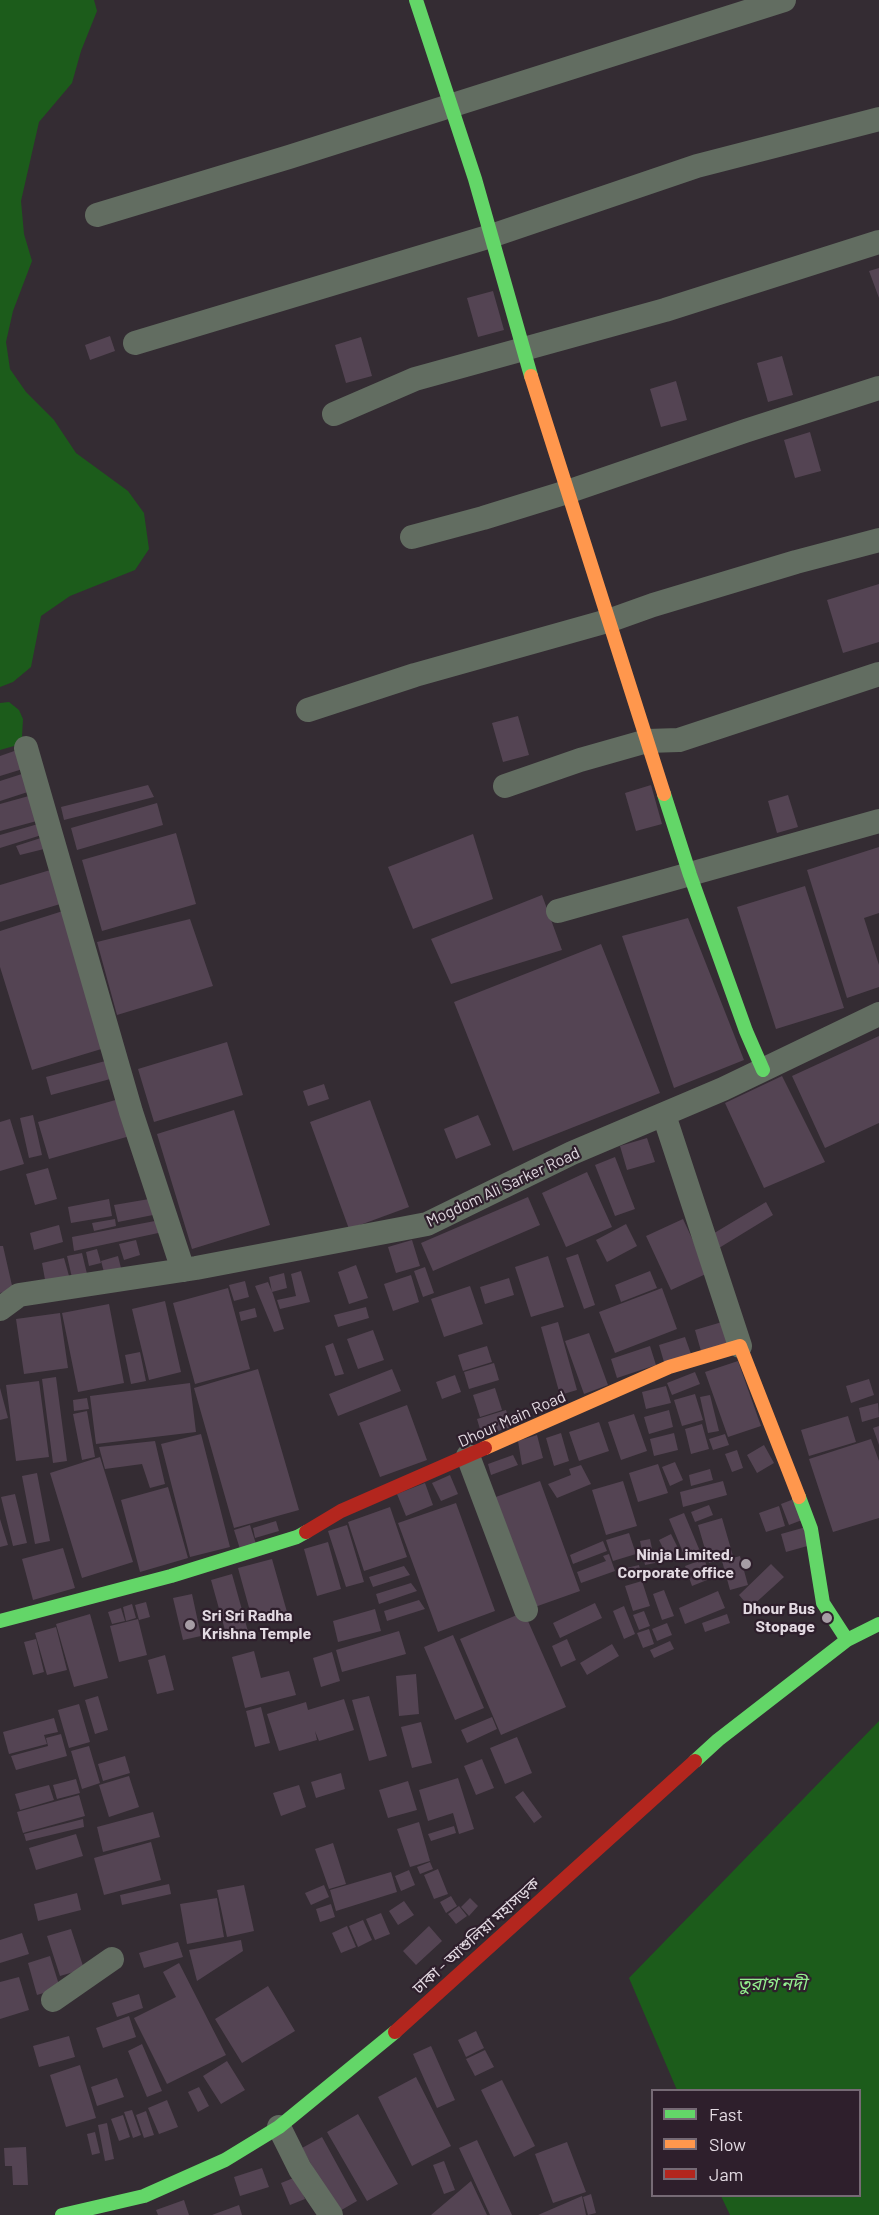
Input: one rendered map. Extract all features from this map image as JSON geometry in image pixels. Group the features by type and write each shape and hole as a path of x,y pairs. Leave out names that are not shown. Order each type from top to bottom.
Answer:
{"main road":[{"path":"416,0 452,104 567,492 611,620 690,875 746,1032 763,1070"},
{"path":"740,1346 811,1529 823,1603 847,1640"},
{"name":"Dhour Main Road","path":"0,1621 171,1576 297,1537 341,1511 669,1367 740,1346"},
{"name":"ঢাকা - আশুলিয়া মহাসড়ক","path":"62,2215 144,2196 225,2160 279,2127 386,2040 718,1740 847,1640 879,1624"}],"street":[{"path":"97,215 289,157 784,0"},
{"path":"135,343 491,236 697,166 879,119"},
{"path":"333,414 415,380 665,310 879,242"},
{"path":"412,537 567,492 879,388"},
{"path":"308,710 502,650 611,620 796,562 879,540"},
{"path":"505,786 580,760 647,741 679,740 879,674"},
{"path":"26,748 131,1112 183,1270"},
{"path":"558,911 879,821"},
{"name":"Mogdom Ali Sarker Road","path":"0,1309 18,1295 183,1270 427,1224 572,1153 664,1115 879,1014"},
{"path":"664,1115 740,1346"},
{"path":"468,1456 526,1610"},
{"path":"53,2000 112,1959"},
{"path":"279,2127 300,2169 331,2215"}],"water":[{"path":"0,0 94,0 97,11 81,51 72,83 39,122 21,201 24,234 32,261 13,311 6,342 10,369 26,392 54,420 76,453 128,491 144,513 149,549 135,570 70,596 41,616 31,667 13,682 0,687"},
{"path":"9,702 19,710 23,719 22,737 14,746 0,750 0,703"},
{"name":"তুরাগ নদী","path":"879,1721 879,2215 730,2215 721,2197 861,2197 861,2089 677,2089 629,1978"}],"building":[{"path":"879,268 879,298 869,271"},
{"path":"493,291 504,330 478,337 467,298"},
{"path":"110,336 115,351 90,360 85,345"},
{"path":"361,337 372,376 346,383 335,345"},
{"path":"782,356 793,395 768,402 757,363"},
{"path":"676,381 687,420 661,427 650,389"},
{"path":"810,432 821,471 795,478 784,440"},
{"path":"879,584 879,642 843,653 827,600"},
{"path":"518,716 529,755 503,762 492,723"},
{"path":"20,749 26,768 0,776 0,756"},
{"path":"28,772 34,790 0,801 0,781"},
{"path":"148,785 154,797 64,820 61,807"},
{"path":"651,785 662,824 636,831 625,793"},
{"path":"36,794 44,819 0,831 0,804"},
{"path":"788,795 798,827 777,833 768,801"},
{"path":"157,803 163,825 77,850 71,828"},
{"path":"45,822 48,833 0,848 0,835"},
{"path":"176,833 196,904 102,931 82,860"},
{"path":"473,834 493,899 413,929 388,867"},
{"path":"50,835 48,848 20,855 16,846"},
{"path":"879,847 879,913 864,918 879,965 879,987 847,998 807,870"},
{"path":"57,868 67,902 0,922 0,885"},
{"path":"805,886 844,1008 776,1029 737,907"},
{"path":"542,895 562,950 451,984 431,939"},
{"path":"66,910 108,1047 32,1070 0,967 0,931"},
{"path":"688,918 744,1060 674,1088 622,936"},
{"path":"190,919 213,986 117,1015 97,942"},
{"path":"601,944 660,1093 513,1151 454,1002"},
{"path":"879,1036 879,1123 825,1148 792,1076"},
{"path":"227,1042 243,1095 154,1122 138,1069"},
{"path":"109,1060 114,1078 51,1095 46,1077"},
{"path":"782,1076 825,1162 764,1188 725,1103"},
{"path":"324,1084 329,1099 308,1106 303,1091"},
{"path":"119,1099 130,1136 49,1159 38,1122"},
{"path":"370,1100 409,1207 349,1229 310,1122"},
{"path":"234,1110 270,1225 192,1249 157,1134"},
{"path":"33,1115 42,1155 29,1158 20,1118"},
{"path":"478,1115 491,1145 456,1159 444,1129"},
{"path":"10,1119 24,1164 0,1171 0,1122"},
{"path":"647,1138 655,1162 627,1170 620,1146"},
{"path":"615,1157 635,1209 615,1216 595,1165"},
{"path":"48,1168 57,1199 35,1205 26,1174"},
{"path":"587,1172 612,1227 566,1247 542,1193"},
{"path":"528,1197 540,1225 433,1271 421,1243"},
{"path":"155,1198 158,1214 118,1222 114,1205"},
{"path":"109,1199 112,1216 71,1223 68,1207"},
{"path":"766,1202 773,1215 719,1248 711,1235"},
{"path":"115,1219 116,1226 94,1231 92,1223"},
{"path":"683,1219 708,1273 671,1290 646,1236"},
{"path":"160,1220 163,1232 74,1251 72,1237"},
{"path":"626,1224 637,1246 607,1262 596,1240"},
{"path":"59,1225 63,1242 34,1250 30,1233"},
{"path":"136,1240 140,1255 124,1260 119,1244"},
{"path":"412,1240 420,1266 396,1273 388,1247"},
{"path":"0,1246 3,1246 13,1290 0,1293"},
{"path":"97,1249 101,1263 89,1266 86,1252"},
{"path":"82,1253 88,1278 73,1282 67,1256"},
{"path":"578,1254 595,1305 584,1309 566,1258"},
{"path":"118,1256 122,1272 105,1276 101,1261"},
{"path":"548,1256 564,1307 531,1317 515,1267"},
{"path":"64,1258 71,1283 46,1285 42,1263"},
{"path":"356,1265 368,1298 349,1304 338,1272"},
{"path":"425,1267 434,1293 423,1297 414,1271"},
{"path":"301,1271 310,1302 280,1309 277,1300 296,1296 291,1274"},
{"path":"650,1271 657,1288 621,1302 615,1285"},
{"path":"284,1273 287,1288 272,1292 269,1277"},
{"path":"411,1275 419,1302 393,1311 384,1284"},
{"path":"509,1278 514,1295 485,1304 480,1287"},
{"path":"245,1281 249,1297 234,1301 229,1285"},
{"path":"268,1282 284,1329 274,1332 255,1286"},
{"path":"470,1286 483,1324 444,1337 431,1299"},
{"path":"228,1288 250,1369 195,1384 173,1303"},
{"path":"662,1288 677,1329 615,1353 599,1312"},
{"path":"165,1301 181,1372 149,1380 132,1309"},
{"path":"109,1304 124,1383 78,1392 62,1313"},
{"path":"366,1307 369,1318 338,1327 334,1315"},
{"path":"255,1308 257,1317 241,1321 239,1312"},
{"path":"60,1313 68,1368 24,1374 16,1319"},
{"path":"558,1322 577,1390 560,1395 541,1327"},
{"path":"722,1322 728,1343 701,1351 695,1330"},
{"path":"373,1330 384,1360 358,1369 347,1339"},
{"path":"589,1333 608,1385 584,1394 565,1341"},
{"path":"685,1337 691,1354 664,1362 659,1345"},
{"path":"333,1343 344,1374 335,1376 325,1346"},
{"path":"487,1346 492,1362 463,1371 458,1355"},
{"path":"650,1346 656,1365 617,1378 611,1359"},
{"path":"140,1352 146,1381 131,1384 125,1355"},
{"path":"738,1361 761,1426 728,1437 705,1372"},
{"path":"494,1363 499,1380 469,1389 464,1372"},
{"path":"258,1369 299,1510 234,1528 194,1388"},
{"path":"392,1369 401,1391 338,1416 329,1394"},
{"path":"695,1372 700,1384 672,1395 667,1383"},
{"path":"455,1375 461,1392 442,1399 436,1382"},
{"path":"56,1377 67,1461 53,1463 42,1379"},
{"path":"869,1379 874,1395 851,1403 846,1386"},
{"path":"39,1381 49,1457 16,1461 6,1385"},
{"path":"190,1383 196,1432 96,1444 90,1396"},
{"path":"666,1386 671,1403 646,1409 642,1392"},
{"path":"0,1388 8,1418 0,1420"},
{"path":"495,1388 502,1410 480,1417 473,1395"},
{"path":"695,1394 703,1420 682,1426 674,1400"},
{"path":"710,1395 719,1431 708,1433 700,1397"},
{"path":"87,1398 89,1409 74,1411 73,1400"},
{"path":"878,1403 879,1417 862,1422 859,1408"},
{"path":"407,1405 427,1460 380,1477 359,1423"},
{"path":"506,1410 511,1427 482,1436 477,1419"},
{"path":"669,1410 673,1427 649,1434 644,1417"},
{"path":"87,1411 95,1457 82,1460 73,1414"},
{"path":"634,1414 647,1451 621,1460 608,1422"},
{"path":"848,1416 856,1442 809,1456 801,1430"},
{"path":"599,1422 609,1451 579,1461 569,1432"},
{"path":"702,1424 709,1449 691,1454 685,1429"},
{"path":"879,1426 879,1445 873,1428"},
{"path":"561,1433 569,1461 554,1466 546,1438"},
{"path":"674,1433 678,1450 654,1456 650,1439"},
{"path":"201,1434 230,1547 190,1557 161,1444"},
{"path":"725,1434 729,1445 713,1450 709,1439"},
{"path":"537,1435 543,1458 522,1465 518,1441"},
{"path":"871,1439 879,1461 879,1518 833,1532 809,1459"},
{"path":"155,1441 165,1484 150,1488 142,1464 105,1469 99,1447"},
{"path":"764,1445 774,1463 757,1473 747,1455"},
{"path":"737,1450 743,1468 732,1472 725,1454"},
{"path":"513,1455 518,1465 491,1475 488,1464"},
{"path":"100,1457 133,1562 82,1578 50,1473"},
{"path":"675,1462 683,1480 670,1486 662,1467"},
{"path":"658,1464 668,1493 638,1502 629,1473"},
{"path":"581,1465 591,1484 557,1498 548,1484 571,1475 569,1469"},
{"path":"710,1469 713,1480 691,1486 689,1475"},
{"path":"37,1473 50,1541 35,1544 22,1476"},
{"path":"450,1475 458,1494 441,1501 432,1483"},
{"path":"540,1481 580,1591 532,1608 493,1498"},
{"path":"623,1481 637,1526 606,1535 592,1490"},
{"path":"723,1481 727,1495 683,1507 680,1492"},
{"path":"425,1483 433,1505 406,1516 397,1494"},
{"path":"168,1487 188,1558 140,1572 121,1500"},
{"path":"15,1494 27,1543 13,1546 1,1497"},
{"path":"794,1499 802,1520 789,1525 781,1504"},
{"path":"456,1503 495,1611 438,1632 398,1523"},
{"path":"709,1505 713,1515 695,1522 691,1512"},
{"path":"779,1506 785,1526 766,1532 759,1513"},
{"path":"390,1507 407,1557 364,1571 348,1522"},
{"path":"684,1513 702,1556 687,1562 669,1519"},
{"path":"722,1518 733,1556 709,1563 698,1525"},
{"path":"0,1519 8,1545 0,1547"},
{"path":"276,1521 279,1531 255,1538 253,1528"},
{"path":"250,1525 256,1544 240,1549 234,1530"},
{"path":"347,1525 364,1582 346,1587 328,1531"},
{"path":"806,1527 811,1545 786,1552 781,1534"},
{"path":"629,1533 636,1554 613,1561 606,1540"},
{"path":"671,1534 681,1554 669,1560 659,1540"},
{"path":"650,1539 655,1563 645,1565 640,1541"},
{"path":"603,1541 607,1551 573,1564 570,1555"},
{"path":"328,1542 341,1589 317,1596 304,1549"},
{"path":"63,1548 75,1588 33,1600 22,1559"},
{"path":"609,1554 615,1571 581,1583 577,1572 606,1561 603,1556"},
{"path":"740,1556 748,1585 730,1590 722,1561"},
{"path":"272,1559 287,1612 253,1622 238,1568"},
{"path":"704,1559 712,1578 692,1586 685,1566"},
{"path":"771,1564 784,1577 750,1608 739,1595"},
{"path":"639,1565 641,1573 624,1577 622,1569"},
{"path":"404,1566 410,1575 373,1587 369,1577"},
{"path":"232,1574 249,1635 228,1641 211,1580"},
{"path":"642,1581 650,1606 633,1611 625,1586"},
{"path":"411,1583 417,1591 379,1604 376,1594"},
{"path":"664,1590 674,1616 662,1620 653,1594"},
{"path":"718,1591 725,1608 685,1624 679,1608"},
{"path":"192,1594 201,1636 183,1640 173,1598"},
{"path":"419,1600 425,1609 387,1621 384,1611"},
{"path":"146,1602 150,1617 139,1620 135,1605"},
{"path":"595,1603 602,1618 560,1638 553,1623"},
{"path":"132,1604 136,1618 126,1621 123,1607"},
{"path":"624,1606 635,1634 624,1639 613,1611"},
{"path":"121,1608 125,1621 112,1624 108,1612"},
{"path":"375,1609 381,1631 338,1642 333,1621"},
{"path":"644,1611 650,1626 639,1630 633,1615"},
{"path":"524,1612 566,1707 501,1735 460,1639"},
{"path":"90,1614 108,1678 74,1687 56,1624"},
{"path":"727,1614 730,1623 705,1632 702,1623"},
{"path":"138,1619 147,1655 119,1662 110,1626"},
{"path":"667,1623 672,1635 657,1641 652,1629"},
{"path":"56,1627 67,1670 47,1675 35,1633"},
{"path":"649,1629 654,1644 643,1648 637,1633"},
{"path":"399,1631 406,1654 342,1672 336,1650"},
{"path":"453,1635 484,1708 455,1720 424,1647"},
{"path":"36,1639 44,1672 33,1675 24,1642"},
{"path":"567,1639 576,1660 561,1667 552,1646"},
{"path":"670,1641 674,1649 654,1658 650,1650"},
{"path":"612,1644 619,1656 587,1675 580,1663"},
{"path":"254,1651 261,1678 289,1671 296,1695 245,1708 232,1657"},
{"path":"332,1652 340,1681 321,1687 313,1658"},
{"path":"165,1655 174,1690 157,1694 148,1660"},
{"path":"416,1674 419,1714 399,1716 396,1676"},
{"path":"98,1696 108,1730 95,1734 85,1700"},
{"path":"369,1696 387,1756 369,1761 352,1700"},
{"path":"344,1699 354,1730 319,1741 315,1731 317,1740 279,1751 267,1714 306,1702 308,1710"},
{"path":"79,1704 90,1742 69,1748 58,1710"},
{"path":"261,1707 270,1743 255,1747 246,1711"},
{"path":"492,1717 497,1729 467,1743 461,1730"},
{"path":"54,1718 58,1732 44,1735 47,1744 9,1754 3,1732"},
{"path":"421,1722 432,1763 412,1768 401,1727"},
{"path":"61,1734 67,1756 16,1770 11,1756 48,1746 46,1738"},
{"path":"517,1737 532,1773 505,1784 490,1748"},
{"path":"89,1746 100,1783 82,1789 71,1751"},
{"path":"125,1756 130,1773 103,1781 98,1764"},
{"path":"482,1759 494,1788 476,1795 464,1766"},
{"path":"341,1773 345,1789 316,1798 311,1782"},
{"path":"129,1776 139,1807 109,1817 99,1785"},
{"path":"458,1778 474,1829 459,1834 453,1813 428,1821 419,1790"},
{"path":"76,1779 80,1793 57,1799 53,1785"},
{"path":"408,1781 417,1810 388,1818 379,1790"},
{"path":"49,1785 54,1800 20,1810 15,1794"},
{"path":"299,1785 306,1807 281,1816 273,1793"},
{"path":"523,1791 542,1817 534,1823 515,1797"},
{"path":"79,1795 85,1816 23,1833 17,1812"},
{"path":"153,1812 160,1837 103,1852 97,1827"},
{"path":"83,1819 84,1827 26,1841 24,1834"},
{"path":"419,1822 430,1861 410,1867 397,1829"},
{"path":"454,1826 456,1833 431,1841 428,1834"},
{"path":"76,1834 83,1856 36,1870 29,1848"},
{"path":"151,1842 161,1880 104,1895 94,1858"},
{"path":"333,1843 346,1884 329,1889 315,1849"},
{"path":"430,1862 433,1869 420,1874 417,1867"},
{"path":"438,1869 448,1894 434,1899 424,1875"},
{"path":"409,1870 415,1885 401,1891 395,1876"},
{"path":"391,1872 397,1892 336,1911 330,1890"},
{"path":"169,1884 171,1894 122,1905 120,1895"},
{"path":"244,1885 254,1931 227,1937 217,1890"},
{"path":"324,1885 329,1897 311,1905 305,1893"},
{"path":"77,1893 81,1910 38,1921 34,1904"},
{"path":"451,1896 457,1906 446,1913 440,1902"},
{"path":"217,1898 224,1937 187,1944 180,1904"},
{"path":"470,1898 478,1906 469,1916 461,1907"},
{"path":"404,1901 414,1915 398,1925 389,1911"},
{"path":"331,1904 335,1917 320,1922 316,1909"},
{"path":"459,1906 467,1916 456,1924 448,1914"},
{"path":"381,1913 390,1934 375,1940 366,1919"},
{"path":"363,1920 372,1940 358,1947 349,1926"},
{"path":"347,1926 356,1947 341,1953 332,1933"},
{"path":"429,1926 442,1941 416,1965 403,1951"},
{"path":"71,1929 84,1969 60,1976 47,1936"},
{"path":"22,1933 29,1954 0,1963 0,1940"},
{"path":"241,1940 243,1951 197,1981 189,1950"},
{"path":"178,1942 183,1957 144,1968 139,1953"},
{"path":"50,1956 60,1988 37,1995 28,1963"},
{"path":"179,1963 226,2055 167,2084 134,2018 176,1997 163,1972"},
{"path":"19,1977 29,2010 0,2019 0,1982"},
{"path":"268,1986 295,2031 242,2063 215,2019"},
{"path":"139,1994 143,2008 117,2017 112,2003"},
{"path":"129,2016 136,2037 103,2048 96,2028"},
{"path":"476,2031 484,2048 466,2057 458,2040"},
{"path":"69,2036 75,2057 39,2067 33,2046"},
{"path":"142,2044 162,2091 147,2097 128,2051"},
{"path":"431,2046 455,2100 437,2108 413,2054"},
{"path":"485,2050 494,2067 475,2076 466,2059"},
{"path":"227,2061 245,2090 221,2104 203,2076"},
{"path":"80,2065 96,2118 66,2127 50,2075"},
{"path":"416,2077 451,2146 412,2166 378,2097"},
{"path":"117,2078 124,2097 97,2106 91,2087"},
{"path":"502,2080 535,2146 514,2157 481,2090"},
{"path":"199,2087 209,2106 198,2112 188,2092"},
{"path":"167,2100 178,2127 159,2134 148,2108"},
{"path":"132,2110 141,2135 133,2138 124,2112"},
{"path":"146,2111 154,2135 144,2138 136,2115"},
{"path":"358,2114 398,2184 367,2201 327,2132"},
{"path":"123,2115 130,2137 119,2141 111,2119"},
{"path":"107,2123 114,2159 105,2161 98,2125"},
{"path":"95,2132 100,2153 92,2155 87,2134"},
{"path":"322,2137 357,2201 338,2212 302,2148"},
{"path":"477,2140 512,2215 490,2215 459,2148"},
{"path":"567,2142 586,2192 553,2203 535,2154"},
{"path":"26,2147 28,2185 13,2185 12,2166 5,2166 4,2148"},
{"path":"444,2161 455,2190 444,2194 433,2165"},
{"path":"262,2168 269,2187 240,2196 234,2177"},
{"path":"296,2177 305,2199 290,2205 281,2183"},
{"path":"471,2181 487,2215 431,2215"},
{"path":"591,2194 596,2213 588,2215 583,2197"},
{"path":"582,2196 586,2215 538,2215"},
{"path":"184,2200 189,2215 158,2215 156,2210"},
{"path":"239,2205 242,2215 212,2215"}],"traffic: fast":[{"path":"416,0 475,179 531,376"},
{"path":"664,794 690,875 746,1031 763,1070"},
{"path":"799,1497 811,1529 823,1603 847,1640"},
{"path":"0,1621 171,1576 297,1537 306,1532"},
{"path":"695,1761 718,1740 847,1640 879,1624"},
{"path":"62,2215 144,2196 225,2160 279,2127 395,2032"}],"traffic: slow":[{"path":"531,376 664,794"},
{"path":"485,1448 669,1367 740,1346 799,1497"}],"traffic: jam":[{"path":"306,1532 341,1511 485,1448"},
{"path":"395,2032 695,1761"}],"place":[{"name":"Ninja Limited, Corporate office","path":"746,1564"},
{"name":"Dhour Bus Stopage","path":"827,1618"},
{"name":"Sri Sri Radha Krishna Temple","path":"190,1625"}]}
